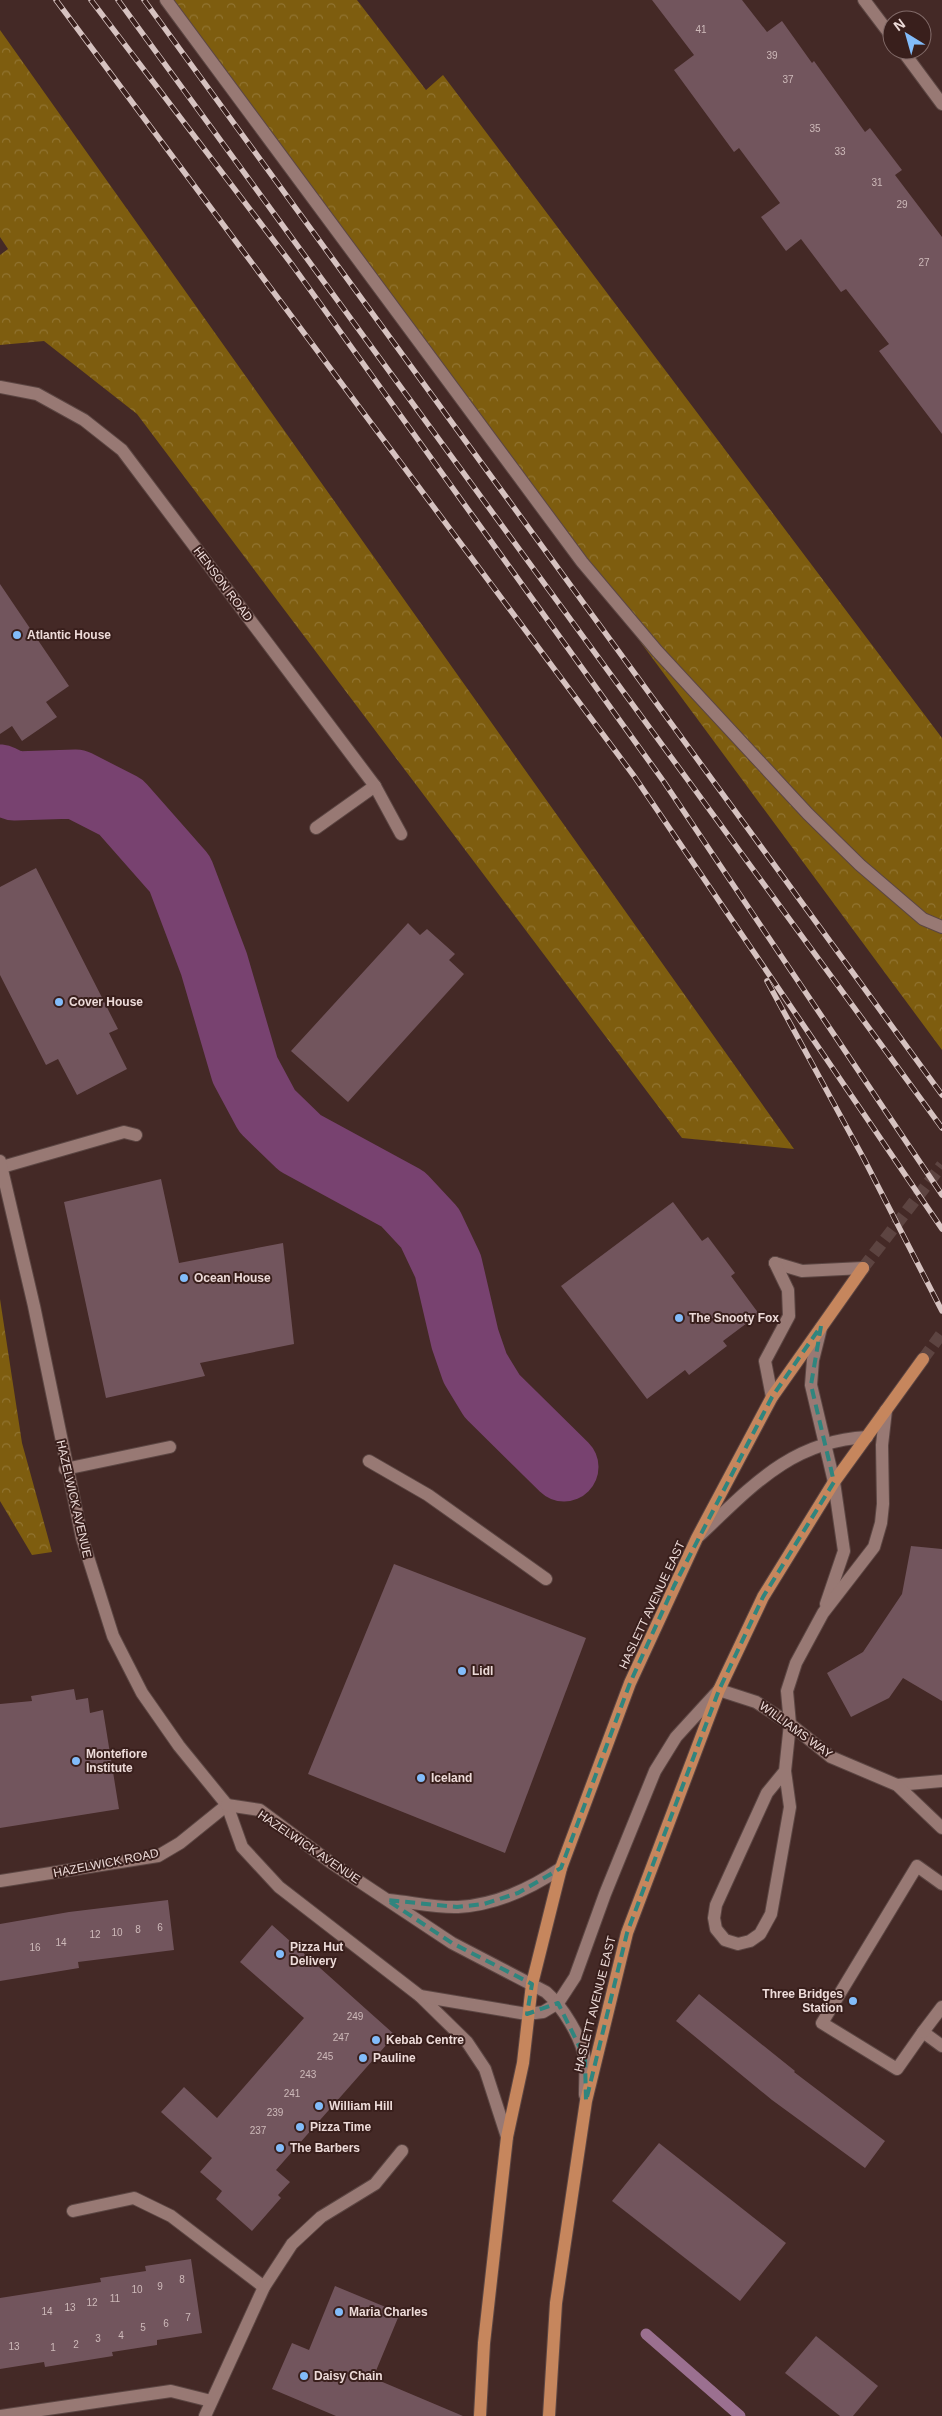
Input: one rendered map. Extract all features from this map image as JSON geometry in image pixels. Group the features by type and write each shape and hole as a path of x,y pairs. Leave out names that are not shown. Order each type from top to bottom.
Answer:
{"main road":[{"name":"HASLETT AVENUE EAST","path":"480,2416 484,2343 507,2137 523,2063 527,2014 532,1984 561,1868 630,1683 697,1538 772,1397 863,1268"},
{"name":"HASLETT AVENUE EAST","path":"549,2416 556,2303 586,2101 627,1933 719,1690 763,1597 834,1482 923,1359"}],"street":[{"path":"166,0 588,569 663,658 808,814 860,865 923,919 942,927"},
{"path":"864,0 882,24"},
{"path":"909,60 942,104"},
{"name":"HENSON ROAD","path":"0,387 37,394 84,420 122,450 375,786 401,834"},
{"path":"316,828 375,786"},
{"path":"1,1164 124,1132 136,1135"},
{"name":"HAZELWICK AVENUE","path":"1,1164 34,1306 66,1469 82,1538 113,1636 142,1693 178,1746 227,1805 242,1847 279,1887 420,1996 468,2042 484,2069 507,2137"},
{"path":"772,1397 765,1361 788,1316 788,1290 776,1263 802,1271 863,1268"},
{"path":"821,1326 813,1360 811,1385 834,1482 844,1551 823,1613"},
{"path":"785,1772 767,1793 716,1905 714,1918 716,1929 725,1940 738,1944 750,1941 760,1934 771,1914 790,1807 785,1772 790,1724 787,1690 796,1663 823,1613 874,1547 881,1523 883,1504 882,1445 886,1410"},
{"path":"697,1538 770,1471 791,1457 824,1444 849,1438 867,1437 882,1445"},
{"path":"66,1469 170,1447"},
{"path":"369,1461 428,1495 546,1579"},
{"name":"WILLIAMS WAY","path":"719,1690 756,1702 790,1724 831,1757 897,1785 942,1828"},
{"name":"HASLETT AVENUE EAST","path":"558,2003 575,1977 605,1894 655,1771 676,1737 719,1690"},
{"path":"897,1785 942,1781"},
{"name":"HAZELWICK AVENUE","path":"227,1805 260,1810 387,1900 452,1943 532,1984"},
{"name":"HAZELWICK ROAD","path":"0,1881 158,1856 180,1843 227,1805"},
{"path":"942,1884 917,1866 822,2023 897,2069 942,2007"},
{"name":"HAZELWICK AVENUE","path":"387,1900 457,1907 484,1904 518,1893 561,1868"},
{"name":"HASLETT AVENUE EAST","path":"532,1984 558,2003 571,2025 585,2058 586,2101"},
{"name":"HAZELWICK AVENUE","path":"420,1996 527,2014"},
{"path":"527,2014 543,2012 558,2003"},
{"path":"923,2032 942,2046"},
{"path":"205,2416 264,2287 292,2244 321,2217 375,2184 402,2151"},
{"path":"73,2211 134,2198 171,2216 264,2287"},
{"path":"0,2416 171,2391 211,2401"}],"highlighted area":[{"path":"821,1326 811,1385 834,1482 763,1597 719,1690 627,1933 586,2101 585,2058 558,2003 527,2014 532,1984 452,1943 387,1900 457,1907 484,1904 518,1893 561,1868 630,1683 674,1586 772,1397"}],"green space":[{"path":"166,0 357,0 426,90 443,75 942,738 942,1050"},
{"path":"0,30 794,1149 682,1138 137,414 44,341 0,345 0,255 8,249 0,237"},
{"path":"0,1299 22,1443 52,1552 32,1555 0,1501"}],"building":[{"path":"652,0 742,0 767,32 782,21 812,63 814,61 865,132 870,128 902,170 895,175 942,237 942,434 879,351 889,344 846,289 841,292 801,239 786,251 761,217 780,203 739,148 734,152 674,70 694,55"},
{"name":"Atlantic House","path":"0,584 69,686 46,702 57,717 22,741 12,726 0,734"},
{"name":"Cover House","path":"36,868 118,1029 109,1033 127,1069 77,1095 58,1059 46,1065 0,975 0,887"},
{"path":"408,923 420,935 427,929 455,954 449,960 464,974 348,1102 291,1051"},
{"name":"Ocean House","path":"161,1179 179,1263 283,1243 294,1344 200,1363 205,1376 106,1398 64,1202"},
{"path":"673,1202 702,1241 708,1237 735,1273 731,1276 759,1314 723,1341 727,1346 689,1375 685,1370 647,1399 561,1286"},
{"path":"911,1546 942,1549 942,1701 903,1678 889,1698 851,1717 827,1673 863,1652 902,1594"},
{"name":"Lidl","path":"394,1564 586,1638 505,1853 308,1774"},
{"name":"Montefiore Institute","path":"74,1689 76,1700 88,1698 90,1713 103,1710 119,1809 0,1828 0,1704 32,1701 31,1696"},
{"path":"168,1900 174,1950 78,1962 79,1968 0,1981 0,1924 69,1912"},
{"path":"272,1925 395,2035 276,2170 290,2182 278,2195 281,2198 252,2231 216,2199 222,2191 200,2172 212,2158 161,2112 184,2087 217,2118 304,2018 240,1962"},
{"path":"699,1994 794,2072 885,2141 865,2168 772,2100 676,2021"},
{"path":"659,2143 786,2243 740,2301 612,2201"},
{"path":"191,2259 202,2333 157,2340 157,2345 112,2352 113,2356 45,2367 44,2362 0,2369 0,2298 101,2282 100,2278 146,2271 145,2266"},
{"path":"335,2286 400,2313 373,2378 463,2416 336,2416 272,2389 292,2343 309,2350"},
{"path":"816,2336 878,2386 853,2416 840,2416 785,2373"}],"waterway":[{"path":"0,779 14,786 76,784 121,807 180,874 214,964 245,1070 267,1111 300,1143 403,1199 430,1228 448,1266 465,1339 475,1368 492,1396 564,1467"},
{"path":"646,2334 740,2416"}],"tunnel":[{"path":"863,1268 942,1165"},
{"path":"923,1359 942,1333"}],"railway":[{"path":"56,0 634,776 942,1229"},
{"path":"91,0 293,266 664,782 942,1195"},
{"path":"118,0 942,1128"},
{"path":"144,0 942,1095"},
{"path":"767,981 864,1159 942,1311"}],"place":[{"name":"Atlantic House","path":"17,635"},
{"name":"Cover House","path":"59,1002"},
{"name":"Ocean House","path":"184,1278"},
{"name":"The Snooty Fox","path":"679,1318"},
{"name":"Lidl","path":"462,1671"},
{"name":"Montefiore Institute","path":"76,1761"},
{"name":"Iceland","path":"421,1778"},
{"name":"Pizza Hut Delivery","path":"280,1954"},
{"name":"Three Bridges Station","path":"853,2001"},
{"name":"Kebab Centre","path":"376,2040"},
{"name":"Pauline","path":"363,2058"},
{"name":"William Hill","path":"319,2106"},
{"name":"Pizza Time","path":"300,2127"},
{"name":"The Barbers","path":"280,2148"},
{"name":"Maria Charles","path":"339,2312"},
{"name":"Daisy Chain","path":"304,2376"}]}
